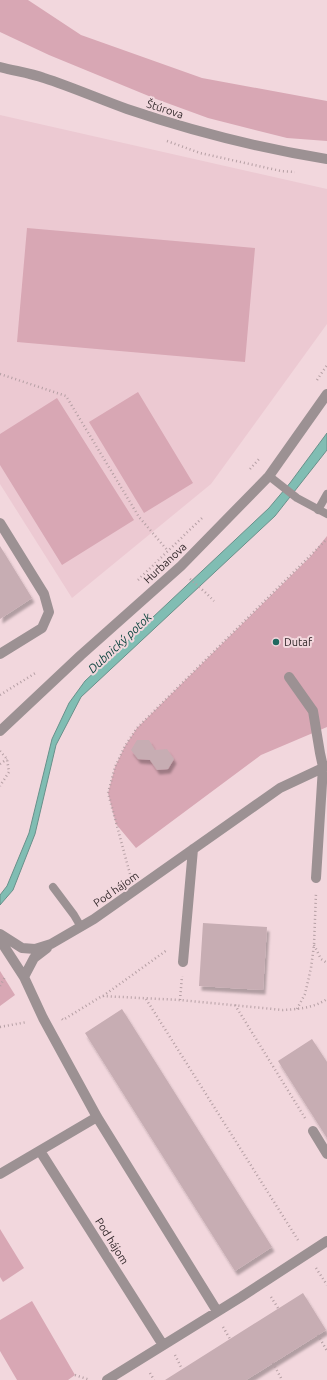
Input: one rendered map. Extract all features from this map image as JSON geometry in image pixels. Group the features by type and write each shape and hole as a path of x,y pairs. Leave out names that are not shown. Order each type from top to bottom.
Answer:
{"street":[{"name":"Štúrova","path":"0,67 44,78 126,109 190,129 235,141 290,153 327,159"},
{"name":"Hurbanova","path":"0,731 81,655 181,566 269,476 327,394"},
{"path":"0,523 44,594 49,612 42,628 0,654"},
{"path":"289,677 313,711 320,753 325,767 316,878"},
{"name":"Pod hájom","path":"24,977 34,958 51,944 81,927 280,788 325,767"},
{"path":"183,962 193,850"},
{"name":"Pod hájom","path":"0,934 22,948 35,949 51,944"},
{"path":"0,940 24,977 43,1018 96,1117 217,1310"},
{"path":"0,1174 96,1117"},
{"path":"313,1131 327,1154"},
{"name":"Pod hájom","path":"40,1151 163,1344"},
{"path":"107,1380 327,1241"}],"lane":[{"path":"269,476 297,498 327,514"},
{"path":"318,510 327,494"},
{"path":"53,887 81,927"}],"path":[{"path":"314,385 327,365"},
{"path":"0,374 66,396 140,517 168,551"},
{"path":"249,472 263,454"},
{"path":"135,583 206,514"},
{"path":"130,874 108,793 115,767 125,746 137,728 327,539"},
{"path":"190,578 214,601"},
{"path":"0,695 39,670"},
{"path":"0,751 7,759 9,772 0,786"},
{"path":"0,764 7,759"},
{"path":"297,1009 305,994 311,968 314,945 316,878"},
{"path":"314,945 321,960 327,964"},
{"path":"0,1027 59,1014 63,1020 102,996 171,948"},
{"path":"180,1000 183,962"},
{"path":"102,996 180,1000 283,1010 297,1009 320,1004 327,999"},
{"path":"145,999 293,1232"},
{"path":"235,1005 313,1131"},
{"path":"307,1254 327,1285"},
{"path":"318,1335 327,1351"},
{"path":"272,1363 282,1380"},
{"path":"75,1375 90,1380"}],"shaded area":[{"path":"0,0 28,0 81,35 202,78 327,101 327,141 287,138 208,118 156,99 49,55 0,32"},
{"path":"0,115 327,189 327,324 211,484 72,598 0,484"},
{"path":"27,228 255,248 245,362 17,342"},
{"path":"138,392 193,483 144,513 89,422"},
{"path":"57,398 134,520 62,565 0,465 0,434"},
{"path":"327,433 327,450 275,516 81,697 56,745 35,834 13,890 0,905 0,895 7,886 29,833 52,739 69,703 85,681 269,508 290,483"},
{"name":"Dutaf","path":"327,536 327,727 261,755 136,848 116,824 108,793 115,767 125,746 137,728 311,556"},
{"path":"0,971 15,995 0,1006"},
{"path":"0,1229 24,1268 3,1282 0,1277"},
{"path":"32,1301 75,1375 68,1380 17,1380 0,1351 0,1320"}],"building":[{"path":"0,546 32,598 0,619"},
{"path":"137,740 149,740 155,750 167,749 174,759 168,769 157,770 150,760 138,759 131,750"},
{"path":"203,923 267,927 263,990 199,986"},
{"path":"122,1009 272,1247 235,1271 85,1033"},
{"path":"312,1039 327,1062 327,1138 278,1061"},
{"path":"303,1293 326,1330 246,1380 165,1380"}],"place":[{"name":"Dutaf","path":"276,642"}],"water label":[{"name":"Dubnický potok","path":"120,643"}]}
